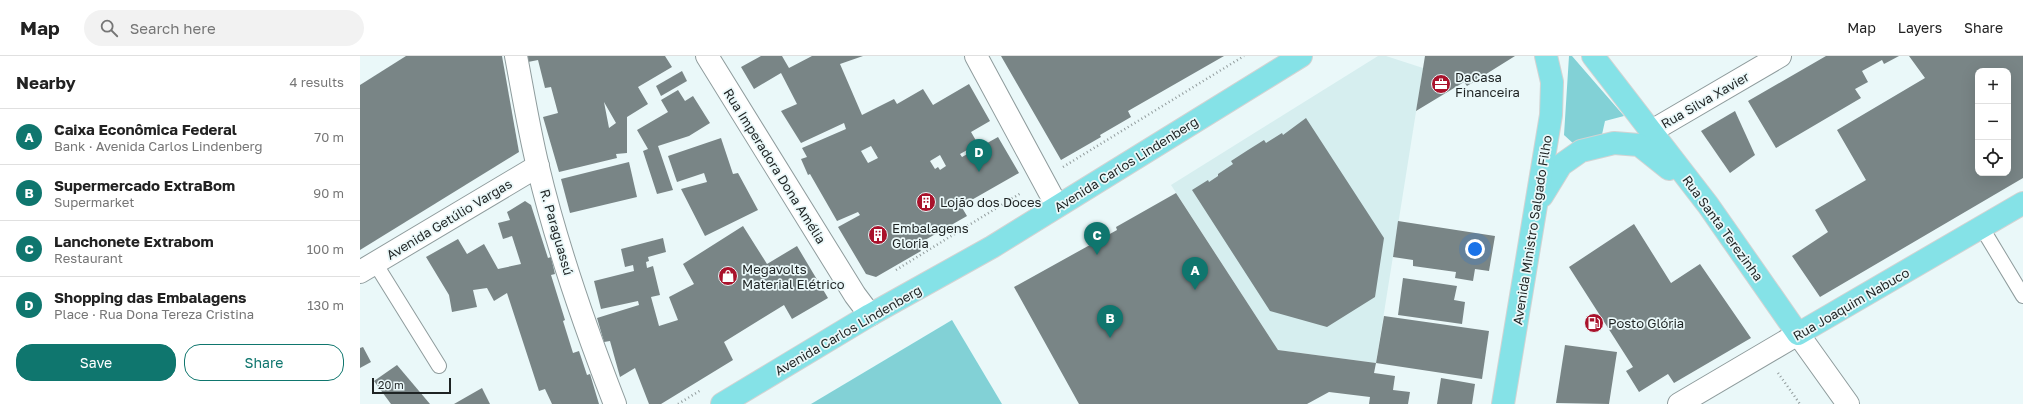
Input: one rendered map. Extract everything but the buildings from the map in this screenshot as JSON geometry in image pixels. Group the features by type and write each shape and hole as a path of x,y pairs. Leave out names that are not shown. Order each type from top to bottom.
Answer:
{"main road":[{"name":"Avenida Carlos Lindenberg","path":"722,404 870,315 959,266 1301,56"},
{"name":"Avenida Ministro Salgado Filho","path":"1503,404 1536,206 1552,98 1552,82 1546,56"},
{"name":"Rua Santa Terezinha","path":"1593,56 1650,132 1708,205 1798,334"},
{"path":"1536,206 1561,165 1581,152 1614,143 1639,145 1668,168 1708,205"},
{"name":"Rua Joaquim Nabuco","path":"1798,334 2023,203"}],"street":[{"name":"R. Paraguassú","path":"516,56 538,166 578,302 615,404"},
{"name":"Rua Imperadora Dona Amélia","path":"707,56 855,295 870,315"},
{"path":"976,56 1057,206"},
{"name":"Rua Silva Xavier","path":"1650,132 1780,56"},
{"name":"Avenida Getúlio Vargas","path":"368,268 538,166"},
{"name":"Rua Joaquim Nabuco","path":"1679,404 1798,334"},
{"name":"Rua Santa Terezinha","path":"1798,334 1848,404"}],"lane":[{"path":"1982,228 2023,296"},
{"path":"368,268 439,366"}],"path":[{"path":"895,270 1244,56"},
{"path":"1771,375 1777,372 1800,404"},
{"path":"678,404 705,387"}],"shaded area":[{"path":"1378,56 1386,56 1423,68 1376,363 1278,350 1171,185"},
{"path":"1569,56 1572,56 1624,116 1605,121 1601,139 1575,145 1564,135"},
{"path":"952,320 1002,404 811,404"}],"place":[{"name":"DaCasa Financeira","path":"1441,84"},
{"name":"Shopping das Embalagens","path":"979,172"},
{"name":"Lojão dos Doces","path":"926,202"},
{"name":"Embalagens Gloria","path":"878,235"},
{"name":"Lanchonete Extrabom","path":"1097,255"},
{"name":"Megavolts Material Elétrico","path":"728,276"},
{"name":"Caixa Econômica Federal","path":"1195,290"},
{"name":"Posto Glória","path":"1594,323"},
{"name":"Supermercado ExtraBom","path":"1110,338"}]}
